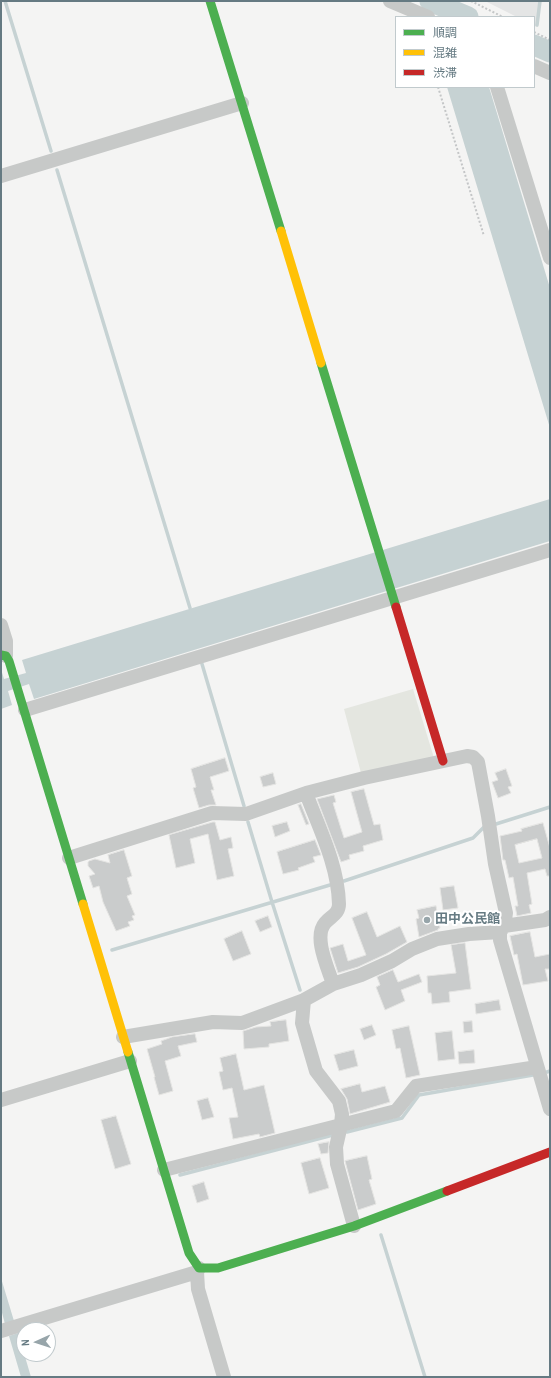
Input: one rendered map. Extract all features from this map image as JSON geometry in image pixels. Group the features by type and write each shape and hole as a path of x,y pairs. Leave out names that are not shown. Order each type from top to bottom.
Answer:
{"street":[{"path":"210,1 443,761"},
{"path":"390,1 426,16"},
{"path":"535,66 550,73"},
{"path":"497,88 550,258"},
{"path":"1,176 242,104"},
{"path":"24,710 550,550"},
{"path":"1,625 6,641 3,655 9,661 189,1254 198,1270 198,1289 224,1377"},
{"path":"69,858 212,813 246,814 306,793 364,778 467,756 474,757 478,762 495,864 506,913 500,940 550,1109"},
{"path":"306,793 334,868 339,905 337,912 325,923 321,932 320,942 333,984"},
{"path":"124,1037 213,1022 242,1023 304,1000 333,984 361,975 412,949 437,939 502,929 545,920 550,917"},
{"path":"304,1000 302,1023 316,1072 339,1101 342,1114 336,1147 337,1164 354,1226"},
{"path":"1,1100 130,1061"},
{"path":"164,1170 396,1112 416,1086 537,1067"},
{"path":"1,1331 198,1270 218,1268 354,1226 550,1152"}],"path":[{"path":"471,1 501,16"},
{"path":"535,32 550,40"},
{"path":"438,88 484,236"}],"shaded area":[{"path":"485,1 541,1 538,27 535,26 535,16 515,16"},
{"path":"447,88 489,88 550,288 550,428"},
{"path":"550,499 550,541 34,699 29,684 8,691 12,705 1,709 1,669 4,679 26,673 22,660"},
{"path":"413,689 434,758 361,773 344,709"},
{"path":"1,1278 14,1321 5,1324 1,1309"},
{"path":"16,1334 16,1360 9,1336"},
{"path":"17,1362 27,1362 31,1377 21,1377"}],"building":[{"path":"225,758 229,771 210,777 214,790 211,790 216,805 209,805 199,808 193,788 196,787 191,769"},
{"path":"506,769 512,786 508,787 511,793 498,798 492,782 498,780 495,773"},
{"path":"273,773 276,784 263,787 260,777"},
{"path":"364,789 374,825 380,824 383,840 363,846 364,851 349,855 350,859 341,862 317,799 334,795 336,802 333,803 344,838 362,832 351,792"},
{"path":"301,804 309,824 306,825 298,805"},
{"path":"215,822 220,840 231,837 233,848 228,849 234,876 217,880 208,834 190,839 195,863 176,868 169,835"},
{"path":"287,822 290,831 275,837 272,826"},
{"path":"543,823 550,848 550,876 547,876 545,869 527,873 532,904 529,905 531,913 517,916 515,906 518,906 513,877 509,878 505,860 503,860 500,836 522,831 521,829","holes":["537,839 542,858 519,863 515,845"]},
{"path":"315,840 321,855 313,857 315,862 298,868 299,870 283,874 277,852"},
{"path":"124,850 132,876 127,878 132,894 127,896 135,915 132,916 134,920 128,922 130,926 116,931 103,902 99,886 93,888 89,876 95,874 88,866 88,862 95,859 110,863 108,855"},
{"path":"454,886 458,908 443,910 440,888"},
{"path":"436,906 440,928 419,937 416,919 419,918 417,910"},
{"path":"367,912 377,937 400,926 407,942 358,967 338,973 330,948 343,944 348,961 366,955 352,918"},
{"path":"268,916 272,927 260,932 255,921"},
{"path":"242,931 251,954 233,961 224,939"},
{"path":"530,932 535,957 550,954 550,969 545,969 548,981 523,985 517,954 514,955 510,936"},
{"path":"465,943 471,989 449,992 450,1002 432,1004 431,993 428,993 427,976 456,973 451,945"},
{"path":"393,970 398,982 419,974 422,982 401,990 405,1001 385,1010 376,987 380,985 377,977"},
{"path":"499,1000 501,1010 476,1014 475,1004"},
{"path":"286,1020 289,1041 269,1044 269,1047 244,1049 243,1031 256,1027 271,1026 270,1022"},
{"path":"472,1021 473,1032 464,1033 463,1022"},
{"path":"372,1025 376,1035 364,1040 360,1029"},
{"path":"409,1026 420,1075 406,1078 400,1048 396,1049 392,1030"},
{"path":"452,1031 455,1059 438,1061 435,1033"},
{"path":"195,1034 197,1042 178,1046 181,1056 165,1061 173,1091 159,1095 147,1049 162,1044 161,1041 172,1037"},
{"path":"354,1050 358,1066 339,1071 334,1055"},
{"path":"474,1050 475,1063 459,1064 458,1052"},
{"path":"236,1054 244,1090 264,1085 275,1133 260,1137 259,1134 233,1139 229,1118 238,1117 232,1088 223,1090 219,1072 223,1071 220,1058"},
{"path":"360,1084 362,1092 385,1086 390,1102 350,1114 347,1099 341,1089"},
{"path":"208,1098 214,1117 202,1120 197,1101"},
{"path":"116,1116 131,1164 115,1169 101,1120"},
{"path":"329,1142 328,1153 321,1154 318,1144"},
{"path":"367,1156 372,1179 369,1180 376,1204 358,1210 345,1161"},
{"path":"320,1158 329,1188 309,1194 301,1163"},
{"path":"204,1182 209,1199 197,1203 192,1186"}],"waterway":[{"path":"5,1 51,151"},
{"path":"430,1 466,16"},
{"path":"537,25 540,1"},
{"path":"535,45 550,52"},
{"path":"57,170 190,608"},
{"path":"202,664 244,806"},
{"path":"496,824 550,807"},
{"path":"248,822 300,990"},
{"path":"344,881 473,838 484,827"},
{"path":"112,950 330,885"},
{"path":"347,1132 402,1118 419,1095 533,1075"},
{"path":"180,1175 333,1135"},
{"path":"381,1235 425,1377"}],"traffic: fast":[{"path":"210,1 281,231"},
{"path":"321,363 396,607"},
{"path":"1,655 6,656 9,661 83,904"},
{"path":"128,1052 189,1253 199,1268 218,1268 354,1226 447,1191"}],"traffic: slow":[{"path":"281,231 321,363"},
{"path":"83,904 128,1052"}],"traffic: jam":[{"path":"396,607 443,761"},
{"path":"447,1191 550,1152"}],"place":[{"name":"田中公民館","path":"427,920"}]}
